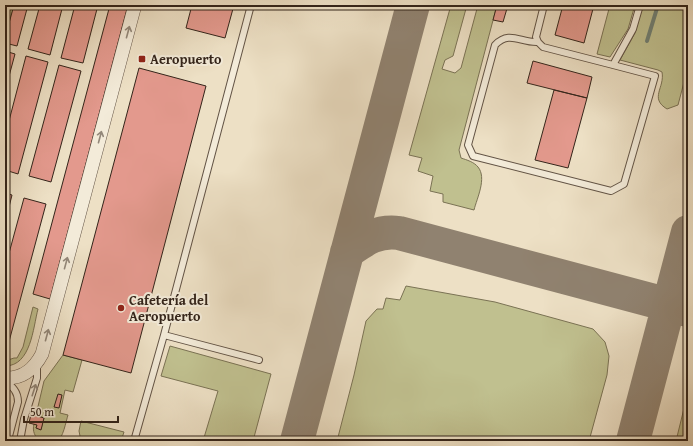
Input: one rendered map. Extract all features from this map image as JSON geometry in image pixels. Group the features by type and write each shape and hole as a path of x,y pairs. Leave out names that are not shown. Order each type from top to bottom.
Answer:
{"street":[{"path":"5,379 23,375 37,363 42,354 135,5"}],"lane":[{"path":"134,441 164,335 251,5"},
{"path":"538,42 531,43 507,36 495,45 468,145 473,156 611,191 624,184 655,76 543,47 538,42 536,37 544,5"},
{"path":"613,65 633,29 640,5"},
{"path":"164,335 259,360"},
{"path":"20,441 24,419 37,378 37,363"},
{"path":"5,379 13,386 18,397 8,440"}],"green space":[{"path":"9,5 14,5 5,38 5,19"},
{"path":"451,5 467,5 453,56 445,60 442,69 455,73 461,68 478,5 497,5 459,150 461,158 470,161 478,167 481,172 482,177 480,188 474,210 443,202 443,194 430,191 433,176 418,171 422,158 409,155"},
{"path":"610,5 635,5 628,29 610,57 597,54"},
{"path":"643,5 688,5 688,67 678,105 667,109 659,101 658,97 662,83 662,72 620,60 635,33"},
{"path":"406,286 495,302 593,329 605,342 609,356 607,375 589,441 337,441 366,321 377,309 383,309 386,298 400,300"},
{"path":"33,307 38,309 26,353 14,364 5,366 5,361 17,358 23,347"},
{"path":"170,346 271,374 253,441 203,441 218,391 161,376"},
{"path":"63,355 82,360 73,392 65,390 60,413 68,415 63,433 59,440 40,441 34,434 33,427 34,424 37,425 36,428 41,429 44,418 36,415 44,381"},
{"path":"688,392 688,441 676,441"},
{"path":"81,421 124,432 121,441 81,441 79,431"}],"building":[{"path":"14,5 28,5 17,46 5,43"},
{"path":"40,5 63,5 50,55 28,49"},
{"path":"75,5 98,5 83,63 61,58"},
{"path":"110,5 128,5 50,299 33,294"},
{"path":"192,5 234,5 225,38 186,28"},
{"path":"497,5 508,5 503,22 493,20"},
{"path":"563,5 594,5 584,43 555,35"},
{"path":"5,51 15,54 5,91"},
{"path":"26,56 48,62 18,174 5,170 5,136"},
{"path":"533,61 592,77 587,98 527,83"},
{"path":"59,65 81,71 51,182 29,176"},
{"path":"139,68 206,86 131,373 63,355"},
{"path":"554,90 587,98 568,168 535,160"},
{"path":"5,193 12,195 5,223"},
{"path":"24,198 46,204 7,349 5,349 5,268"},
{"path":"58,394 62,395 59,408 54,407"},
{"path":"31,414 44,418 41,430 36,428 37,425 29,423"}],"waterway":[{"path":"647,41 658,5"}],"taxiway":[{"path":"297,441 413,5"},
{"path":"633,441 688,232"},
{"path":"347,252 371,237 384,233 399,233 688,310"}],"place":[{"name":"Aeropuerto","path":"142,59"},
{"name":"Cafetería del Aeropuerto","path":"121,308"}]}
